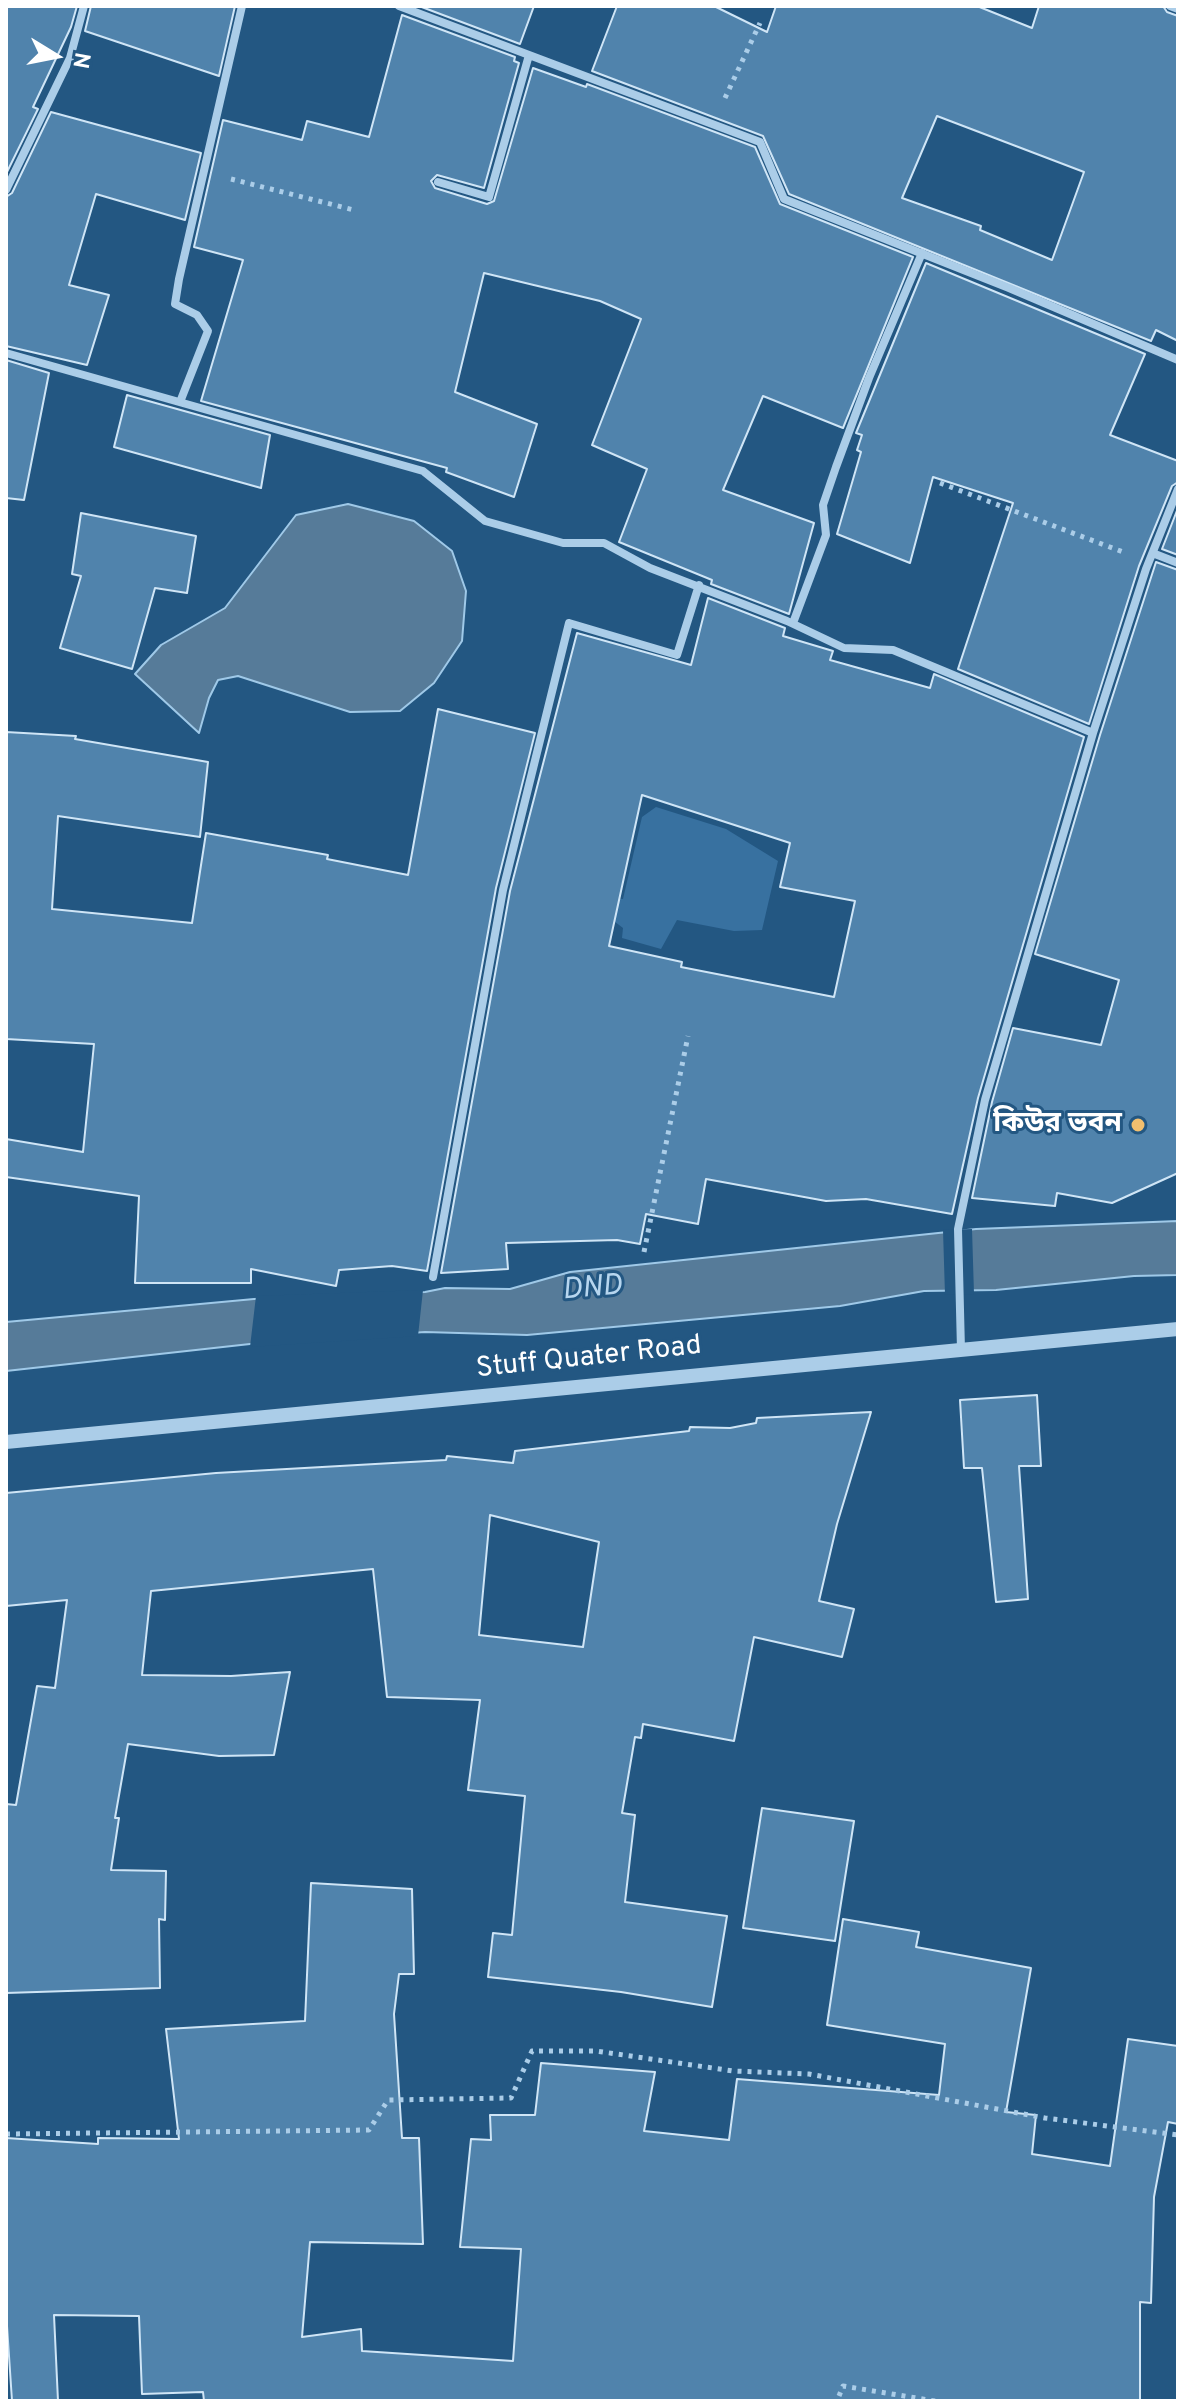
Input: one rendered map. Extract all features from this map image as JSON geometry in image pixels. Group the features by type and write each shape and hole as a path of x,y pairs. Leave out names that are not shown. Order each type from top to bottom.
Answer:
{"street":[{"path":"6,190 70,58 84,6"},
{"path":"180,402 208,331 197,315 175,304 202,171 242,6"},
{"path":"399,6 760,142 784,199 1178,360"},
{"path":"1170,6 1178,9"},
{"path":"438,182 489,197 529,55"},
{"path":"793,623 826,535 823,505 836,467 869,378 922,253"},
{"path":"6,353 423,471 485,521 563,543 604,543 650,568 793,623 844,648 893,650 1093,733"},
{"path":"961,1350 958,1229 985,1100 1093,733 1178,489"},
{"path":"1152,558 1178,563"},
{"path":"433,1277 503,890 569,623 677,655 699,585"},
{"name":"Stuff Quater Road","path":"6,1442 1178,1329"}],"path":[{"path":"713,124 760,23"},
{"path":"202,171 354,210"},
{"path":"940,483 1152,558"},
{"path":"644,1252 688,1036"},
{"path":"6,2134 369,2130 388,2100 511,2098 532,2051 596,2051 733,2071 809,2074 1045,2118 1178,2135"},
{"path":"839,2396 843,2386 935,2401"}],"shaded area":[{"path":"656,807 726,829 778,861 762,930 734,931 677,920 661,949 622,938 623,928 602,912 604,897 623,899 642,817"}],"water":[{"path":"348,504 414,521 452,551 466,591 462,641 434,683 400,711 350,712 238,676 218,680 199,733 135,674 161,645 225,608 296,515"},
{"name":"DND","path":"1178,1221 1178,1275 1134,1276 996,1290 924,1291 840,1306 527,1335 425,1332 250,1344 6,1371 6,1322 254,1299 425,1292 445,1288 510,1289 570,1272 976,1229"}],"pier":[{"path":"972,1229 974,1294 945,1295 943,1230"},
{"path":"423,1290 418,1336 250,1347 256,1296"}],"building":[{"path":"6,6 77,6 71,27 33,107 38,109 6,174"},
{"path":"91,6 235,6 219,76 85,31"},
{"path":"419,6 534,6 520,44"},
{"path":"617,6 714,6 767,32 776,6 977,6 1032,28 1039,6 1163,6 1167,12 1178,16 1178,341 1156,330 1151,341 789,194 763,136 592,71","holes":["937,116 1084,172 1052,260 980,230 981,226 902,198"]},
{"path":"402,15 515,57 514,61 519,63 484,188 437,175 431,181 435,188 487,204 494,201 533,68 586,87 587,84 755,147 780,204 913,257 843,428 763,396 723,490 814,523 789,614 711,584 712,580 619,542 647,469 592,445 641,319 600,301 484,273 455,392 537,424 514,497 446,472 447,468 201,401 243,260 194,247 223,120 302,140 307,121 369,137"},
{"path":"51,112 201,153 185,220 96,194 69,285 109,295 87,365 6,346 6,197 12,193"},
{"path":"926,263 1145,354 1110,435 1178,461 1178,482 1172,486 1139,566 1089,724 958,669 1013,503 933,477 910,563 837,534 861,452 857,450 862,435 856,433"},
{"path":"6,360 49,373 24,500 6,498"},
{"path":"127,395 270,435 261,488 114,447"},
{"path":"1178,508 1178,555 1162,549"},
{"path":"81,513 196,536 187,593 155,588 132,669 60,648 81,576 72,574"},
{"path":"1156,562 1178,570 1178,1173 1112,1203 1057,1193 1055,1206 972,1198 992,1102 1013,1028 1101,1045 1119,980 1035,954 1100,735"},
{"path":"708,598 785,628 783,636 833,651 830,660 930,688 934,674 1084,737 978,1098 952,1214 866,1199 826,1201 706,1179 698,1224 646,1214 640,1244 617,1240 506,1243 508,1269 441,1273 510,891 577,633 691,665","holes":["642,795 790,843 780,887 855,901 834,997 681,967 682,962 609,946"]},
{"path":"438,709 535,733 496,888 427,1271 392,1266 339,1270 336,1286 251,1269 251,1283 135,1283 139,1196 6,1177 6,1139 83,1152 94,1044 6,1039 6,732 76,736 75,739 208,762 200,837 58,816 52,909 192,923 206,833 328,855 327,859 408,875"},
{"path":"1037,1395 1041,1466 1019,1466 1028,1599 996,1602 982,1468 964,1468 960,1400"},
{"path":"871,1412 837,1524 819,1601 854,1609 842,1657 754,1637 734,1741 643,1724 641,1738 635,1737 622,1813 635,1815 625,1902 727,1916 712,2007 621,1992 488,1977 493,1933 512,1935 525,1796 468,1790 480,1700 387,1697 373,1569 151,1591 142,1675 231,1676 290,1672 274,1755 219,1756 128,1744 115,1818 119,1818 111,1870 166,1871 165,1920 159,1919 160,1988 6,1993 6,1804 16,1805 37,1686 55,1688 67,1600 6,1606 6,1493 216,1473 446,1460 447,1456 513,1463 515,1451 689,1431 690,1427 730,1428 756,1423 757,1418","holes":["490,1515 599,1542 583,1647 479,1635"]},
{"path":"762,1808 854,1821 835,1941 743,1928"},
{"path":"311,1883 412,1889 414,1974 399,1974 394,2014 402,2138 419,2138 423,2244 310,2242 302,2337 361,2329 362,2351 513,2361 521,2249 460,2247 471,2139 491,2140 490,2115 535,2115 541,2063 655,2072 644,2131 729,2140 737,2079 939,2095 945,2044 827,2025 843,1919 919,1932 916,1947 1031,1968 1006,2112 1036,2115 1032,2154 1110,2166 1128,2039 1178,2046 1178,2124 1168,2122 1154,2197 1151,2303 1140,2302 1140,2401 204,2401 203,2392 142,2394 139,2316 54,2315 58,2401 12,2401 6,2311 6,2138 98,2144 98,2138 179,2139 166,2029 305,2021"}],"place":[{"name":"কিউর ভবন","path":"1138,1125"}]}
